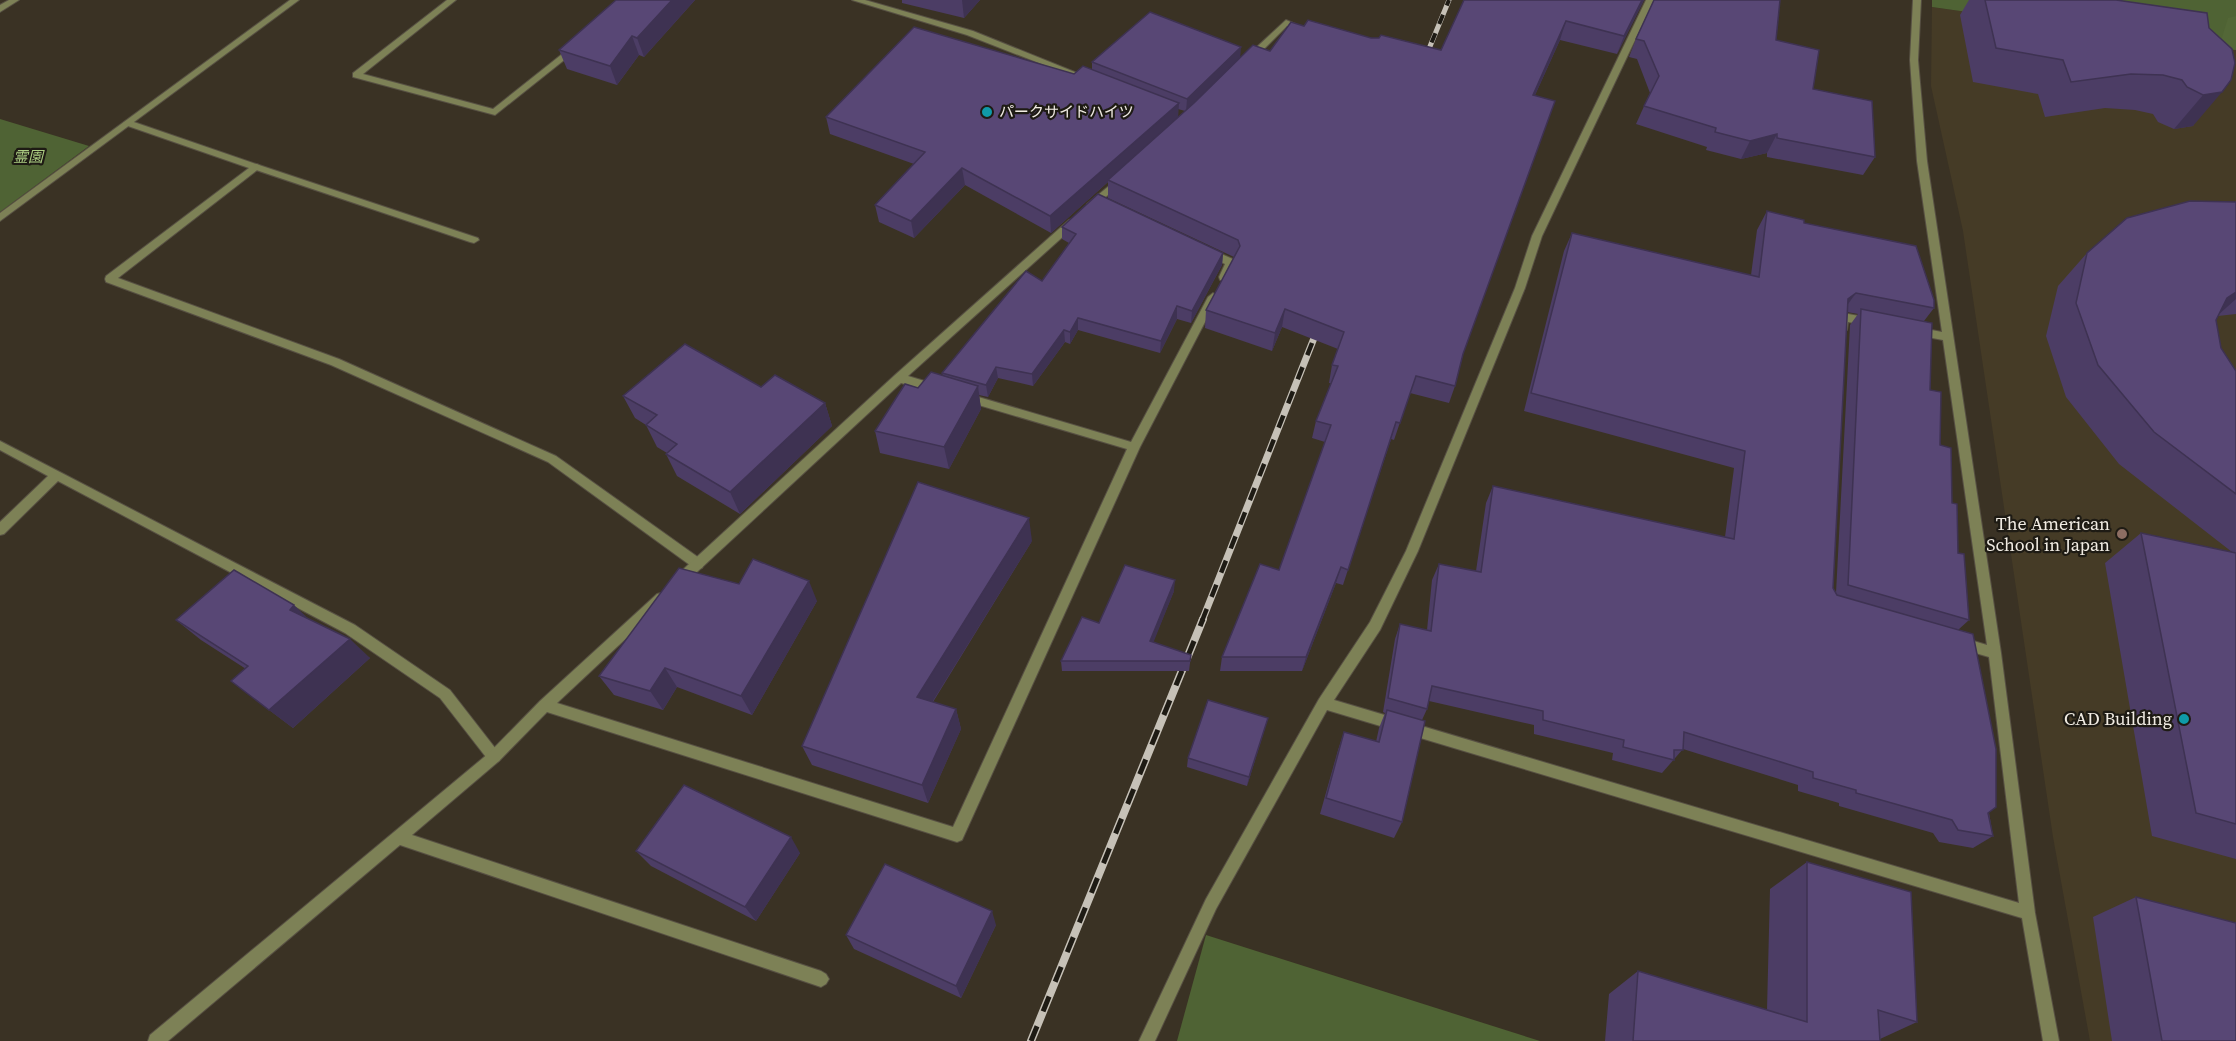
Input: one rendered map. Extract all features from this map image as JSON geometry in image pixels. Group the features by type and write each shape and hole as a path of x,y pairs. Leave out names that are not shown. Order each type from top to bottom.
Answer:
{"street":[{"path":"0,9 15,0"},
{"path":"0,218 295,0"},
{"path":"452,0 356,75 495,112 578,45"},
{"path":"856,0 970,33 1101,84"},
{"path":"1147,1041 1211,904 1324,703 1375,626 1412,551 1520,288 1537,236 1650,0"},
{"path":"1917,0 1914,60 1922,161 1995,653 2028,913 2051,1041"},
{"path":"1245,63 1286,23 1317,34"},
{"path":"128,123 474,240"},
{"path":"256,167 110,279 335,362 552,459 698,564"},
{"path":"156,1041 494,757 545,705 899,378 1103,202 1131,170"},
{"path":"545,705 957,835 1134,447 1232,263 1200,248"},
{"path":"1841,341 1843,318 1878,324"},
{"path":"1901,328 1948,337"},
{"path":"899,378 1134,447"},
{"path":"0,445 350,629 445,694 494,757"},
{"path":"0,530 57,476"},
{"path":"1950,640 1995,653"},
{"path":"1324,703 2028,913"},
{"path":"400,838 821,979"}],"shaded area":[{"name":"The American School in Japan","path":"1932,7 2236,50 2236,1041 2090,1041 2053,837 1963,231 1931,86"}],"green space":[{"path":"1932,0 2236,0 2236,50 1932,7"},
{"path":"2236,16 2236,50 2219,47 2228,18"},
{"name":"霊園","path":"0,119 89,146 0,212"},
{"path":"1206,935 1540,1041 1177,1041"}],"building":[{"path":"616,0 672,0 637,38 632,36 610,66 559,50"},
{"path":"1464,0 1642,0 1624,36 1566,21 1533,95 1555,101 1463,354 1455,386 1416,376 1400,423 1396,422 1348,570 1341,567 1306,657 1222,657 1260,564 1279,570 1331,425 1316,421 1338,366 1332,365 1344,332 1285,309 1275,333 1206,310 1240,246 1238,240 1108,180 1194,103 1253,45 1270,51 1291,22 1304,26 1308,20 1371,38 1379,38 1381,35 1441,50"},
{"path":"1654,0 1780,0 1776,40 1819,50 1813,89 1872,101 1875,157 1777,138 1777,134 1750,141 1715,132 1716,128 1644,106 1659,76 1644,41 1636,39"},
{"path":"1985,0 2116,0 2207,13 2209,28 2232,49 2235,63 2231,80 2222,92 2203,95 2187,87 2182,80 2163,75 2131,74 2071,82 2063,60 1996,48"},
{"path":"1150,12 1241,47 1187,99 1092,62"},
{"path":"914,27 1074,74 1083,66 1179,103 1050,216 962,168 911,221 875,205 925,152 826,117"},
{"path":"1098,194 1223,253 1192,311 1177,306 1161,341 1078,318 1070,332 1064,330 1032,374 996,367 986,385 942,373 1026,271 1042,281 1076,234 1062,227"},
{"path":"2190,201 2236,202 2236,292 2227,298 2216,320 2221,348 2236,371 2236,494 2154,432 2098,365 2076,303 2087,253 2127,218"},
{"path":"1767,211 1804,220 1804,223 1916,246 1934,300 1934,308 1856,293 1848,299 1833,588 1837,595 1973,634 1996,749 1996,807 1988,813 1993,836 1958,830 1952,820 1856,793 1856,790 1813,778 1813,772 1684,732 1683,750 1674,750 1674,760 1623,747 1624,740 1543,720 1543,711 1432,686 1427,709 1388,698 1400,624 1431,631 1439,564 1481,572 1493,486 1734,539 1745,451 1531,393 1572,233 1759,277"},
{"path":"1861,309 1932,323 1930,390 1941,392 1940,445 1951,448 1952,503 1957,504 1958,553 1964,554 1969,620 1848,585"},
{"path":"685,344 761,387 775,375 825,403 730,492 666,454 677,444 646,425 657,415 623,396"},
{"path":"931,372 978,386 944,447 875,431 905,384 918,388"},
{"path":"918,482 1029,518 917,697 956,709 922,785 802,746"},
{"path":"2141,533 2236,553 2236,824 2196,813"},
{"path":"753,559 809,581 741,696 665,668 650,691 599,676 679,568 739,584"},
{"path":"1125,565 1175,580 1150,641 1191,655 1190,661 1061,661 1082,617 1099,623"},
{"path":"234,570 294,605 290,610 350,639 269,710 231,681 248,666 176,620"},
{"path":"1208,700 1268,718 1249,777 1188,758"},
{"path":"1387,710 1425,721 1402,822 1326,798 1344,732 1379,742"},
{"path":"684,785 791,837 745,907 636,851"},
{"path":"1807,862 1911,892 1917,1022 1878,1010 1880,1041 1633,1041 1638,971 1807,1022"},
{"path":"885,864 992,911 956,986 846,935"},
{"path":"2136,897 2236,923 2236,1041 2162,1041"}],"railway":[{"path":"1424,61 1449,0"},
{"path":"1202,621 1320,323"},
{"path":"1031,1041 1203,619"}],"place":[{"name":"パークサイドハイツ","path":"987,112"},
{"name":"The American School in Japan","path":"2122,534"},
{"name":"CAD Building","path":"2184,719"}]}
